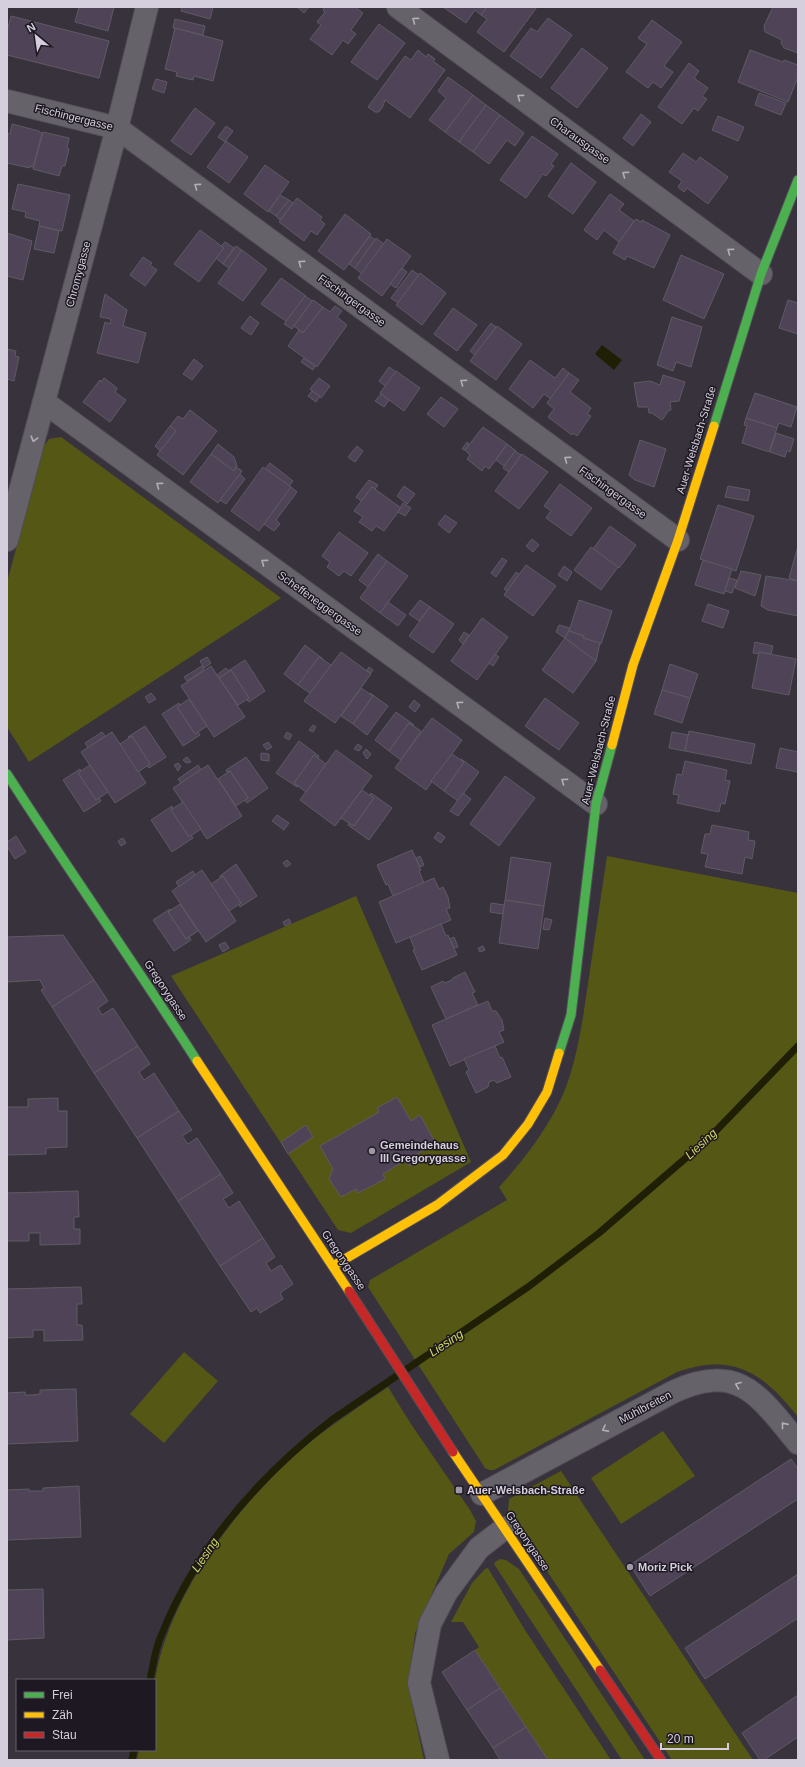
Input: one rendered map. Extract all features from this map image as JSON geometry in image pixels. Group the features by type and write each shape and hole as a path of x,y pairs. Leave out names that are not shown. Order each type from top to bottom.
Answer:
{"street":[{"name":"Chromygasse","path":"7,540 117,128 147,7"},
{"name":"Charausgasse","path":"398,7 761,274"},
{"name":"Fischingergasse","path":"7,101 117,128 678,540"},
{"name":"Auer-Welsbach-Straße","path":"333,1266 437,1204 503,1156 528,1124 547,1092 571,1015 596,804 633,665 678,540 761,274 798,180"},
{"name":"Scheffeneggergasse","path":"44,402 596,804"},
{"name":"Gregorygasse","path":"7,774 64,863 151,989 229,1111 333,1266 428,1413 661,1760"},
{"name":"Mühlbreiten","path":"482,1494 673,1392 703,1381 724,1380 735,1383 754,1392 762,1399 798,1443"},
{"path":"438,1760 420,1683 430,1624 446,1593 479,1548 505,1528"}],"shaded area":[{"path":"602,345 622,360 614,370 595,354"},
{"path":"61,437 281,598 29,762 7,727 7,582 44,446 49,439"},
{"path":"607,856 798,893 798,1417 772,1389 759,1378 746,1370 715,1364 697,1366 677,1372 494,1470 489,1470 485,1468 368,1287 370,1280 507,1200 499,1187 524,1158 546,1127 563,1095 571,1073 583,1017"},
{"path":"356,896 471,1162 351,1233 338,1230 171,976"},
{"path":"184,1352 218,1381 164,1443 130,1414"},
{"path":"388,1387 476,1521 474,1532 449,1554 415,1633 408,1685 424,1760 137,1760 139,1751 156,1751 155,1679 163,1647 176,1614 192,1581 234,1520 258,1492 283,1466 309,1443"},
{"path":"663,1431 695,1476 621,1524 591,1478"},
{"path":"561,1471 753,1760 672,1760 508,1512 509,1499"},
{"path":"500,1559 506,1560 519,1569 645,1760 622,1760 494,1564"},
{"path":"488,1568 525,1630 611,1760 548,1760 475,1650 479,1647 463,1622 451,1622 472,1583 485,1569"}],"building":[{"path":"79,7 114,7 108,31 75,22"},
{"path":"182,7 213,7 210,19 181,11"},
{"path":"297,7 309,7 304,13"},
{"path":"325,7 355,7 363,13 351,30 356,34 348,44 343,40 332,55 310,39 321,25 317,22 325,12 323,10"},
{"path":"443,7 487,7 481,15 475,10 466,23"},
{"path":"487,7 537,7 504,52 477,32 487,19 481,15"},
{"path":"773,7 798,8 798,53 784,48 781,43 782,40 765,32 764,26"},
{"path":"11,16 109,41 99,78 7,55 7,32"},
{"path":"548,18 572,35 541,78 510,56 531,28 537,32"},
{"path":"175,19 205,26 203,35 173,28"},
{"path":"652,20 682,42 664,66 673,72 661,88 653,82 648,88 626,72 647,44 638,38"},
{"path":"379,24 405,43 377,80 351,62"},
{"path":"175,28 223,41 213,81 194,76 193,80 176,76 177,72 165,69"},
{"path":"582,48 608,68 577,108 551,88"},
{"path":"418,50 426,57 428,54 435,59 433,61 445,70 410,118 385,100 379,112 375,112 368,107 405,56 411,60"},
{"path":"750,50 783,62 784,60 798,65 798,77 788,102 738,82"},
{"path":"689,63 699,71 694,78 708,88 702,96 707,99 698,111 694,108 682,124 658,107"},
{"path":"448,77 473,95 445,132 429,120 446,98 438,91"},
{"path":"156,79 167,82 164,93 152,89"},
{"path":"759,93 786,103 781,115 755,105"},
{"path":"473,95 486,105 459,142 445,132"},
{"path":"486,105 500,115 473,152 459,142"},
{"path":"195,108 215,123 191,155 171,141"},
{"path":"641,114 651,122 633,146 623,138"},
{"path":"500,115 524,133 515,146 507,140 489,164 473,152"},
{"path":"718,116 744,127 738,141 712,130"},
{"path":"12,124 42,133 33,167 30,166 30,168 7,163 7,133 10,134"},
{"path":"226,126 233,131 225,142 218,137"},
{"path":"43,132 69,138 67,148 69,149 65,166 62,166 59,176 33,169"},
{"path":"532,136 558,154 551,164 554,166 546,176 543,174 526,198 500,180"},
{"path":"226,141 248,157 229,183 207,167"},
{"path":"683,153 696,162 700,157 728,177 708,204 687,188 684,192 678,187 682,181 669,172"},
{"path":"571,163 596,182 573,214 548,196"},
{"path":"265,165 289,182 268,212 244,194"},
{"path":"18,184 70,195 62,231 39,226 40,221 25,217 26,212 12,209"},
{"path":"610,194 624,204 619,210 634,221 619,242 604,230 597,240 584,230"},
{"path":"280,195 289,200 276,216 269,211"},
{"path":"297,198 322,217 320,220 325,224 317,235 311,231 304,241 279,222"},
{"path":"289,200 293,203 280,220 276,216"},
{"path":"345,214 371,234 344,270 318,251"},
{"path":"636,219 641,222 642,220 670,235 654,268 627,256 625,260 613,253"},
{"path":"39,226 59,231 54,253 34,249"},
{"path":"200,230 224,248 199,282 174,264"},
{"path":"7,233 32,241 23,280 7,276"},
{"path":"370,236 375,240 355,268 349,264"},
{"path":"376,238 384,244 362,274 355,268"},
{"path":"387,239 411,256 382,296 358,278"},
{"path":"225,242 234,248 223,264 216,258 224,248 221,246"},
{"path":"236,246 242,250 229,268 223,264"},
{"path":"242,250 267,269 243,301 218,283"},
{"path":"681,255 724,274 704,319 663,300"},
{"path":"143,257 152,263 150,265 157,270 145,286 130,275"},
{"path":"402,268 407,272 396,288 390,284"},
{"path":"412,270 419,275 398,303 391,298"},
{"path":"420,273 446,293 422,325 396,305"},
{"path":"281,278 306,296 286,321 261,304"},
{"path":"105,294 127,310 123,326 146,333 138,363 97,353 105,322 110,324 111,319 100,317"},
{"path":"305,296 312,301 292,329 284,324"},
{"path":"313,300 323,307 303,333 294,326"},
{"path":"788,300 798,303 798,334 779,328"},
{"path":"335,306 342,311 337,317 347,325 317,367 288,346 299,330 303,333 323,307 330,312"},
{"path":"453,308 477,325 457,351 434,334"},
{"path":"250,316 259,323 251,335 241,328"},
{"path":"672,317 702,327 691,367 676,362 673,371 657,365"},
{"path":"491,323 496,327 475,355 470,351"},
{"path":"497,326 522,344 496,380 470,361"},
{"path":"7,349 16,351 15,356 19,357 14,381 7,379"},
{"path":"304,358 315,366 313,370 301,362"},
{"path":"194,359 203,366 192,380 183,374"},
{"path":"530,360 555,378 563,368 569,373 551,399 544,394 533,408 509,389"},
{"path":"389,367 396,372 385,386 379,381"},
{"path":"396,371 420,388 404,411 380,393"},
{"path":"569,373 579,380 570,392 591,408 587,414 591,416 577,436 573,433 572,435 548,417 554,409 547,403"},
{"path":"663,375 685,382 679,401 670,402 671,410 669,410 662,420 652,413 649,413 648,407 638,407 634,383 650,381 660,385"},
{"path":"104,378 117,388 115,392 126,400 110,422 83,402 100,380 101,382"},
{"path":"319,378 330,386 321,398 310,389"},
{"path":"312,391 320,396 316,402 308,396"},
{"path":"755,393 797,407 791,427 779,423 777,428 746,418"},
{"path":"381,394 389,400 384,407 375,401"},
{"path":"441,397 458,409 444,427 427,414"},
{"path":"190,410 217,431 183,475 157,455 176,431 170,426 178,416 183,419"},
{"path":"746,418 777,428 769,452 742,443 747,426 744,425"},
{"path":"170,426 176,431 160,451 155,446"},
{"path":"483,427 507,444 489,469 485,466 482,471 467,459 470,455 465,450"},
{"path":"776,433 794,439 790,452 787,450 785,457 770,452"},
{"path":"640,440 666,449 654,487 635,480 629,475"},
{"path":"467,442 469,444 465,450 462,449"},
{"path":"218,444 234,457 237,466 234,471 211,454"},
{"path":"507,444 516,451 504,466 496,460"},
{"path":"357,446 363,451 355,462 348,457"},
{"path":"515,451 521,455 509,472 503,468"},
{"path":"211,454 234,471 236,467 242,471 218,503 190,482"},
{"path":"522,454 548,472 519,509 495,491"},
{"path":"270,463 293,481 289,486 265,469"},
{"path":"263,467 291,487 259,531 231,511"},
{"path":"240,474 245,479 226,504 220,500"},
{"path":"369,480 378,485 375,489 372,487 361,501 356,497"},
{"path":"560,484 592,508 571,536 546,518 551,511 544,506"},
{"path":"404,486 415,494 407,504 397,496"},
{"path":"728,486 750,490 748,501 725,497"},
{"path":"291,487 297,492 276,520 280,524 274,531 264,524"},
{"path":"372,487 401,508 384,531 376,526 372,531 359,522 363,517 354,511"},
{"path":"403,503 411,508 405,516 398,512"},
{"path":"718,505 754,516 736,571 700,559"},
{"path":"445,515 457,523 449,533 438,524"},
{"path":"610,526 636,545 619,568 593,549"},
{"path":"339,532 368,553 351,576 344,571 339,576 327,567 330,562 322,556"},
{"path":"532,539 539,545 533,552 526,546"},
{"path":"798,546 798,581 789,578"},
{"path":"591,547 618,567 601,590 574,570"},
{"path":"378,554 387,561 368,587 359,580"},
{"path":"502,558 507,561 496,577 491,573"},
{"path":"703,560 732,569 724,594 695,585"},
{"path":"387,561 408,576 380,613 360,598"},
{"path":"526,565 556,586 533,616 504,595"},
{"path":"564,566 572,572 567,581 558,575"},
{"path":"741,571 761,575 755,596 735,588"},
{"path":"516,572 519,574 507,591 504,589"},
{"path":"766,576 798,581 798,616 768,610 761,606"},
{"path":"729,578 737,580 732,593 725,591"},
{"path":"420,600 430,607 419,621 409,614"},
{"path":"579,600 612,611 601,644 583,638 584,636 569,631"},
{"path":"388,602 406,615 398,626 380,613"},
{"path":"708,604 729,611 723,628 702,621"},
{"path":"430,607 454,624 433,653 409,636"},
{"path":"482,618 508,637 477,680 451,661"},
{"path":"559,625 570,628 565,638 556,632"},
{"path":"569,631 584,636 583,638 600,643 596,661 565,638"},
{"path":"464,632 469,635 463,644 459,640"},
{"path":"565,638 596,661 573,693 542,670"},
{"path":"755,642 773,646 771,654 759,652 759,654 753,653"},
{"path":"305,645 323,659 319,657 298,685 284,674"},
{"path":"341,652 371,674 335,723 304,701"},
{"path":"759,652 796,659 789,695 752,688"},
{"path":"495,654 499,657 493,666 489,663"},
{"path":"207,657 211,663 204,668 200,661"},
{"path":"319,657 331,665 310,693 298,685"},
{"path":"245,660 265,691 249,702 247,700 249,698 231,670 229,672 228,671"},
{"path":"670,664 698,674 690,698 662,690"},
{"path":"202,666 204,670 187,681 184,677"},
{"path":"211,666 245,717 214,737 181,686"},
{"path":"369,667 373,670 371,673 367,670"},
{"path":"226,668 229,672 219,678 217,675"},
{"path":"231,670 249,698 238,705 219,678"},
{"path":"361,688 373,696 353,724 341,716"},
{"path":"662,690 690,698 682,723 654,714"},
{"path":"151,693 156,699 149,703 145,697"},
{"path":"370,693 388,706 367,735 353,724 373,696"},
{"path":"545,698 579,723 559,750 525,726"},
{"path":"189,699 207,726 195,734 177,707"},
{"path":"414,700 420,705 415,712 409,707"},
{"path":"179,703 180,705 177,707 195,734 198,732 200,735 183,746 162,714"},
{"path":"396,712 414,725 409,723 389,751 375,740"},
{"path":"432,718 462,740 426,790 395,768"},
{"path":"409,723 421,731 401,760 389,751"},
{"path":"313,725 316,727 313,732 309,730"},
{"path":"145,726 166,757 149,768 147,765 150,764 132,736 129,738 128,737"},
{"path":"689,731 755,744 751,764 685,751"},
{"path":"102,732 105,736 88,748 85,743"},
{"path":"112,732 146,783 115,803 81,752"},
{"path":"287,732 292,735 289,740 284,737"},
{"path":"672,732 688,735 685,751 669,748"},
{"path":"132,736 150,764 138,772 120,744"},
{"path":"299,741 319,756 318,758 314,755 294,783 298,786 297,787 276,773"},
{"path":"268,742 272,747 267,750 263,745"},
{"path":"358,744 362,747 359,751 354,749"},
{"path":"780,748 798,752 798,772 776,768"},
{"path":"366,749 371,754 367,759 363,753"},
{"path":"336,750 372,776 335,826 300,800"},
{"path":"261,753 269,754 269,761 261,760"},
{"path":"452,754 464,762 444,791 431,781"},
{"path":"314,755 326,764 306,792 294,783"},
{"path":"187,757 191,762 186,763 183,760"},
{"path":"246,757 268,788 247,803 245,800 248,798 230,771 227,772 226,770"},
{"path":"461,759 479,772 458,801 444,791 464,762"},
{"path":"685,761 727,770 725,780 730,781 725,804 721,803 719,812 677,803 679,795 673,794 677,774 682,775"},
{"path":"178,763 181,766 178,771 174,765"},
{"path":"90,765 108,792 96,800 78,773"},
{"path":"198,765 201,770 181,783 178,779"},
{"path":"208,765 242,816 207,839 173,788"},
{"path":"80,769 81,771 78,773 96,800 99,798 101,801 84,812 63,780"},
{"path":"230,771 248,798 236,806 218,779"},
{"path":"505,776 535,798 499,846 470,824"},
{"path":"362,790 374,798 354,826 341,818"},
{"path":"371,793 392,808 369,840 348,825 349,823 354,826 374,798 370,795"},
{"path":"463,793 471,799 458,816 450,811"},
{"path":"183,802 201,829 189,837 171,810"},
{"path":"172,806 173,808 171,810 189,837 191,835 193,838 172,852 151,820"},
{"path":"277,815 289,823 284,830 272,821"},
{"path":"712,825 749,832 748,840 755,841 752,859 745,857 742,874 705,867 708,854 701,853 705,834 710,834"},
{"path":"438,832 445,837 441,843 434,838"},
{"path":"16,836 26,852 15,859 7,846 7,842"},
{"path":"123,838 126,843 121,846 118,841"},
{"path":"412,850 421,870 419,871 424,883 393,896 377,865"},
{"path":"420,856 424,865 420,867 416,858"},
{"path":"511,857 551,863 544,906 505,900"},
{"path":"287,860 291,864 286,867 283,863"},
{"path":"236,864 257,896 240,907 239,904 241,903 223,876 220,877"},
{"path":"202,870 236,921 206,942 172,891"},
{"path":"193,871 195,875 179,887 176,882"},
{"path":"223,876 241,903 229,911 211,884"},
{"path":"434,878 439,889 443,887 448,897 450,908 446,909 451,920 396,943 379,902"},
{"path":"505,900 544,906 538,949 499,943"},
{"path":"491,903 504,905 503,914 490,912"},
{"path":"180,904 198,931 186,939 168,912"},
{"path":"170,909 171,910 168,912 186,939 189,937 191,940 174,951 153,920"},
{"path":"545,918 552,920 549,930 543,929"},
{"path":"289,919 291,923 285,926 283,922"},
{"path":"441,924 457,955 422,970 413,950 415,950 410,937"},
{"path":"63,935 94,980 52,1007 41,990 44,988 40,980 7,982 7,937"},
{"path":"454,937 458,947 454,948 450,939"},
{"path":"225,942 229,948 223,952 219,945"},
{"path":"483,946 485,950 480,952 478,948"},
{"path":"465,972 475,992 472,993 478,1005 446,1019 431,987 443,981 445,983 452,980"},
{"path":"94,980 108,1001 98,1008 102,1015 113,1008 138,1046 94,1073 52,1007"},
{"path":"488,1001 492,1011 496,1011 502,1020 504,1030 499,1032 504,1042 450,1066 432,1025"},
{"path":"138,1046 150,1064 139,1072 144,1080 154,1073 179,1111 137,1138 94,1073"},
{"path":"495,1046 511,1077 497,1083 494,1080 489,1082 488,1087 476,1093 466,1072 469,1070 464,1059"},
{"name":"Gemeindehaus III Gregorygasse","path":"397,1097 411,1121 420,1115 436,1144 413,1156 410,1166 404,1161 383,1174 385,1179 358,1193 356,1189 341,1197 329,1179 333,1169 320,1146 379,1112 377,1108"},
{"path":"58,1098 58,1111 67,1111 67,1147 46,1148 46,1154 7,1155 7,1107 28,1107 28,1099"},
{"path":"179,1111 192,1130 182,1136 188,1144 197,1138 221,1174 178,1201 137,1138"},
{"path":"306,1125 313,1137 288,1154 281,1142"},
{"path":"221,1174 233,1193 223,1199 229,1208 239,1201 263,1238 220,1266 178,1201"},
{"path":"78,1191 79,1217 74,1217 74,1229 80,1229 80,1244 40,1245 40,1233 29,1233 29,1241 7,1241 7,1193"},
{"path":"263,1238 275,1257 266,1263 271,1271 281,1265 293,1284 280,1293 283,1299 260,1313 257,1308 251,1312 220,1266"},
{"path":"81,1287 82,1304 77,1304 77,1325 82,1325 83,1340 44,1341 44,1330 33,1330 33,1337 7,1338 7,1289"},
{"path":"76,1389 78,1441 7,1444 7,1393 25,1392 25,1395 32,1395 40,1394 40,1390"},
{"path":"791,1459 798,1469 798,1499 650,1596 630,1565"},
{"path":"79,1486 81,1537 7,1540 7,1490 29,1489 29,1491 43,1491 43,1488"},
{"path":"798,1574 798,1618 705,1679 685,1648"},
{"path":"43,1589 44,1638 7,1640 7,1590"},
{"path":"475,1650 500,1688 467,1710 442,1672"},
{"path":"500,1688 526,1727 493,1748 467,1710"},
{"path":"798,1695 798,1737 764,1760 760,1760 742,1733"},
{"path":"526,1727 548,1760 500,1760 493,1748"}],"waterway":[{"name":"Liesing","path":"150,1679 159,1641 175,1604 192,1573 232,1516 280,1465 333,1419 528,1287 599,1233 709,1138 798,1046"},
{"name":"Liesing","path":"132,1760 134,1751"}],"traffic: fast":[{"path":"714,426 761,274 798,180"},
{"path":"559,1053 571,1015 596,804 612,745"},
{"path":"7,774 197,1061"}],"traffic: slow":[{"path":"612,745 633,665 678,540 714,426"},
{"path":"333,1266 437,1205 503,1155 528,1124 547,1092 559,1053"},
{"path":"197,1061 349,1291"},
{"path":"453,1452 600,1670"}],"traffic: jam":[{"path":"349,1291 453,1452"},
{"path":"600,1670 661,1760"}],"place":[{"name":"Gemeindehaus III Gregorygasse","path":"372,1151"},
{"name":"Auer-Welsbach-Straße","path":"459,1490"},
{"name":"Moriz Pick","path":"630,1567"}]}
